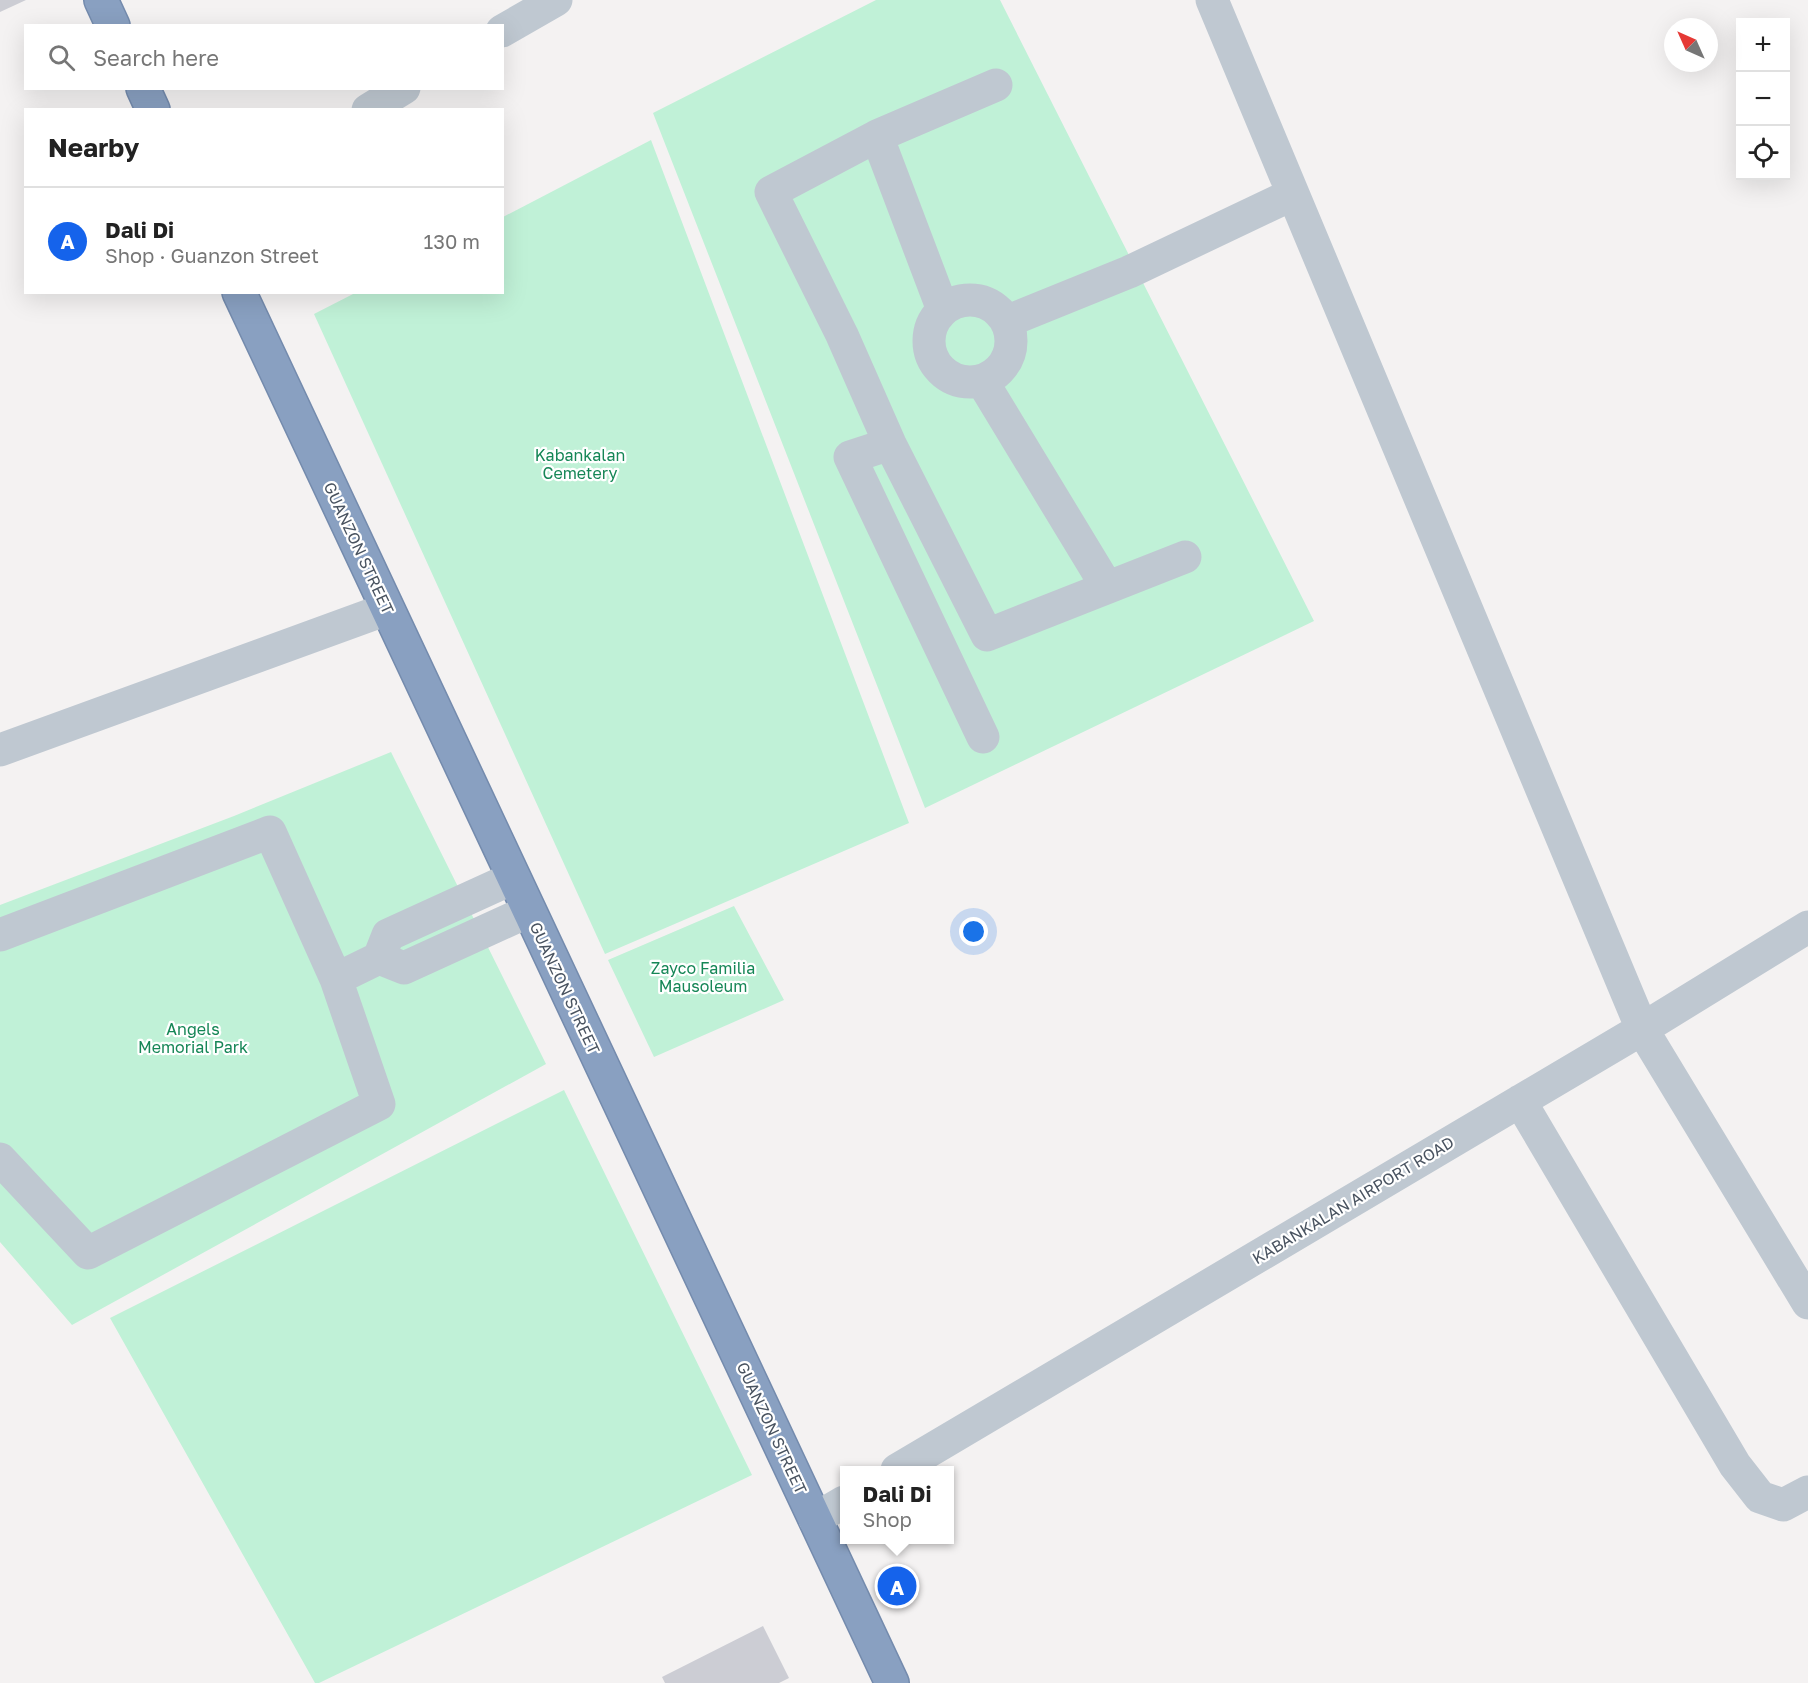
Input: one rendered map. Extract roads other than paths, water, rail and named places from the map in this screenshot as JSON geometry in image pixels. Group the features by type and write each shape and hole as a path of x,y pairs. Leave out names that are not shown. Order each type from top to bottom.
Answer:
{"highway":[{"path":"101,0 112,24"},
{"path":"144,90 152,108"},
{"name":"GUANZON STREET","path":"240,294 892,1683"}],"street":[{"path":"504,30 556,0"},
{"path":"1212,0 1642,1029 1808,1303"},
{"path":"996,85 877,136 771,192 842,335 890,444 987,635 1185,557"},
{"path":"371,108 401,90"},
{"path":"877,136 943,310"},
{"path":"1008,321 1130,272 1293,194"},
{"path":"978,300 995,307 1008,321 1012,345 1003,368 982,381 963,382 946,375 934,361 929,343 930,334 932,324 943,310 960,301 978,300"},
{"path":"982,381 1107,587"},
{"path":"890,444 850,457 983,737"},
{"path":"0,750 387,609"},
{"path":"0,935 270,832 336,979 380,1104 88,1253 0,1159"},
{"path":"336,979 379,958 388,935 513,878"},
{"path":"379,958 404,968 529,911"},
{"name":"KABANKALAN AIRPORT ROAD","path":"904,1466 1642,1029 1808,927"},
{"path":"1520,1101 1735,1465 1760,1497 1783,1505 1808,1492"},
{"path":"815,1519 840,1504"}],"place":[{"name":"Dali Di","path":"897,1586"}],"park label":[{"name":"Kabankalan Cemetery","path":"580,464"},
{"name":"Zayco Familia Mausoleum","path":"703,977"},
{"name":"Angels Memorial Park","path":"193,1038"}]}
